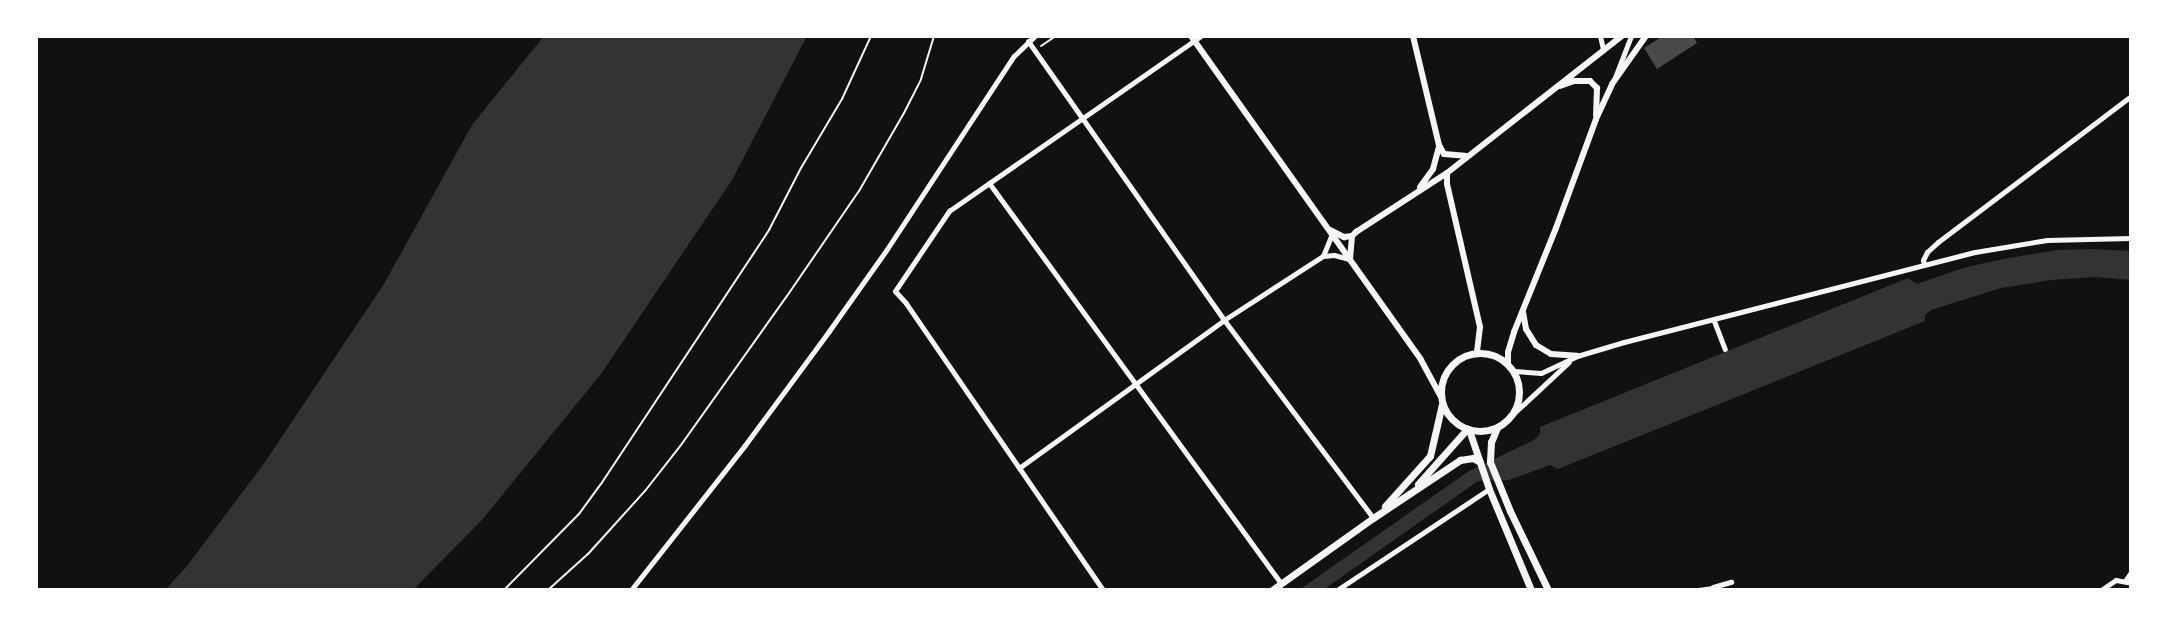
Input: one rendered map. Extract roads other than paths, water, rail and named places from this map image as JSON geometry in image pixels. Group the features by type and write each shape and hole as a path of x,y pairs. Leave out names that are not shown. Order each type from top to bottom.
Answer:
{"main road":[{"path":"1373,518 1415,475 1430,456 1447,370 1466,355 1477,352 1492,354 1508,363 1514,371 1520,396 1513,414 1497,428 1487,431 1468,429 1454,421 1442,399"},
{"path":"1497,428 1490,455 1497,481 1548,590"},
{"path":"1468,429 1488,486 1531,590"},
{"path":"1410,493 1468,429"},
{"path":"1272,590 1460,460 1473,458 1480,462"}],"street":[{"path":"631,590 745,445 835,322 898,232 1009,63 1035,36"},
{"path":"1103,590 906,303 895,291 949,211 1083,119 1192,38 1201,36"},
{"path":"1413,36 1439,145 1444,154 1466,156"},
{"path":"1600,36 1604,49"},
{"path":"1331,232 1344,237 1352,236 1447,173 1615,38 1622,36"},
{"path":"1508,363 1510,341 1556,228 1596,119 1631,36"},
{"path":"1612,84 1646,36"},
{"path":"1192,38 1421,360 1442,399"},
{"path":"1028,41 1224,320 1373,518"},
{"path":"1547,94 1574,81 1590,81 1597,88 1596,119"},
{"path":"1924,266 1923,260 1938,242 2131,96"},
{"path":"1417,192 1433,169 1439,145"},
{"path":"1447,173 1447,184 1480,327 1477,352"},
{"path":"989,183 1281,584"},
{"path":"1323,256 1331,232"},
{"path":"1351,260 1352,236"},
{"path":"1514,371 1537,374 1577,356 1975,252 2047,240 2131,238"},
{"path":"1019,468 1224,320 1323,256 1334,255 1351,260"},
{"path":"1524,307 1526,329 1536,345 1551,354 1577,356"},
{"path":"1714,321 1725,349"},
{"path":"1513,414 1544,383 1577,356"},
{"path":"1337,590 1488,486"},
{"path":"2101,590 2110,582 2128,582 2131,572"},
{"path":"1698,590 1731,582"}]}
